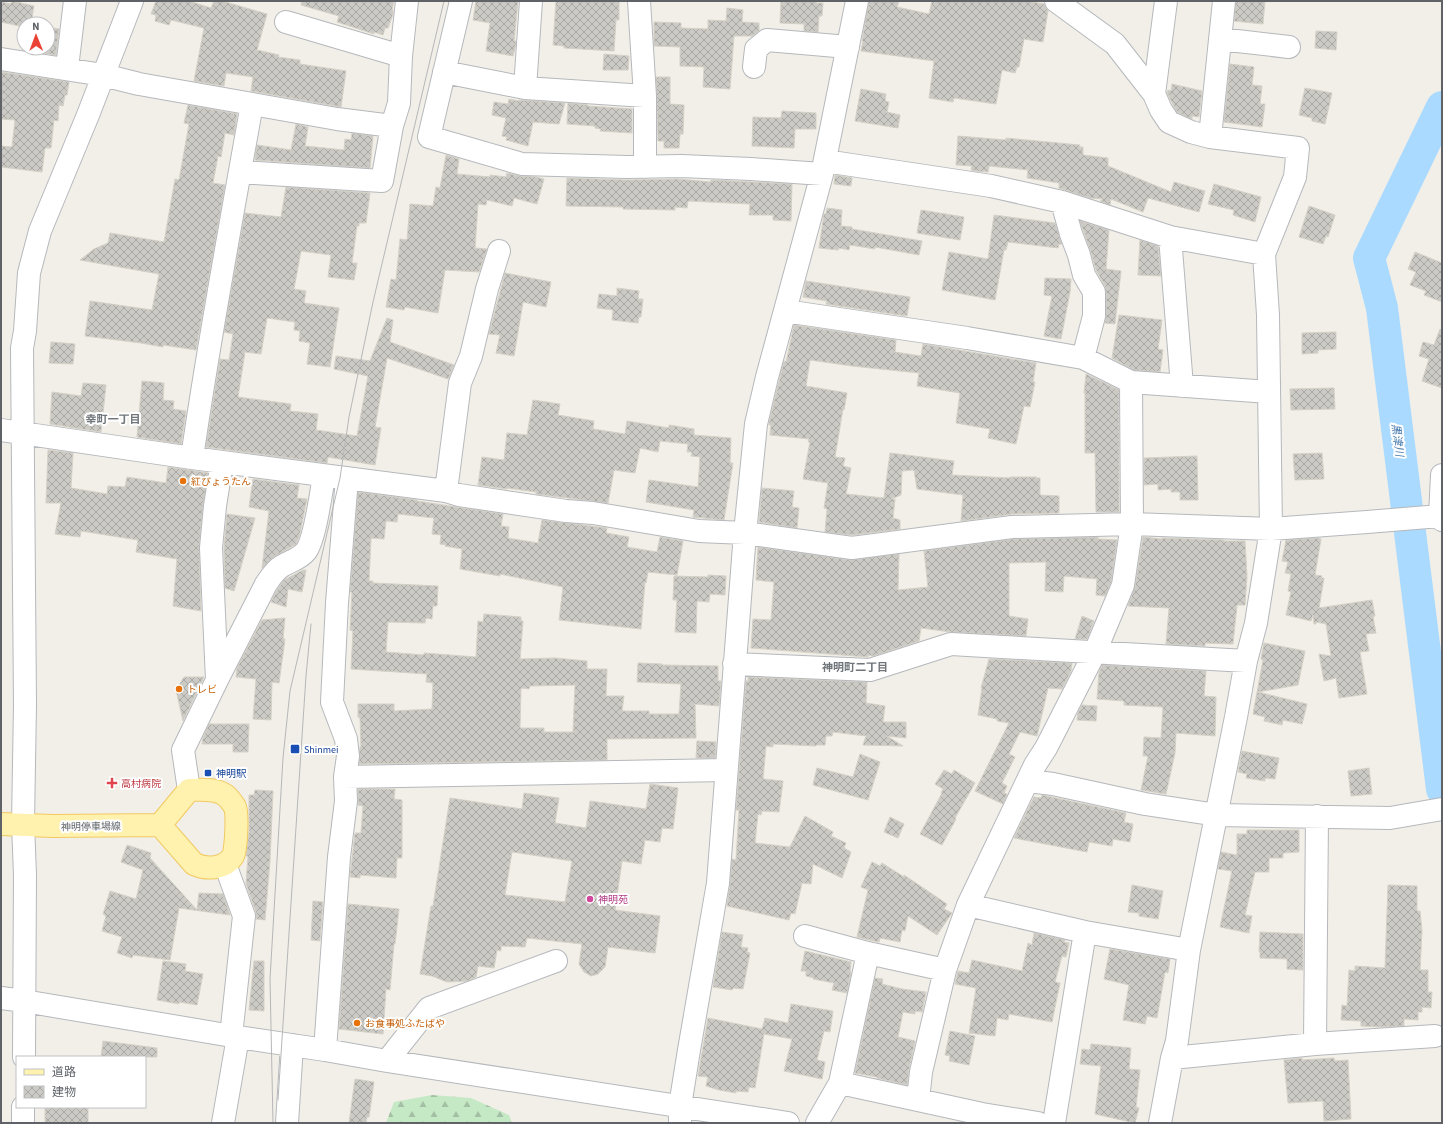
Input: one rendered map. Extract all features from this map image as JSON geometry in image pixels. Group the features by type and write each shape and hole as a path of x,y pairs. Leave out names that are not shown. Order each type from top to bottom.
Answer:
{"main road":[{"path":"189,790 210,790 226,795 235,808 237,817 233,855 225,864 216,867 207,868 194,864 160,825 189,790"},
{"name":"神明停車場線","path":"1,824 53,826 160,825"}],"street":[{"path":"67,68 75,1"},
{"path":"24,1056 25,875 23,824 25,696 22,348 25,331 29,273 40,231 132,1"},
{"path":"240,172 382,181 392,126 399,103 401,56 407,1"},
{"path":"462,1 429,137 522,164 646,167 681,166 751,169 824,168 991,186 1062,202 1170,237 1264,254"},
{"path":"526,88 531,1"},
{"path":"638,1 645,96 646,167"},
{"path":"680,1115 718,883 734,664 756,424 824,168 857,1"},
{"path":"1056,1 1115,44 1154,94 1161,110 1169,122 1191,132 1210,137 1298,148 1295,177 1264,254 1268,315 1271,528 1256,623 1246,661 1217,815 1189,950 1177,1041 1172,1058 1160,1123"},
{"path":"1154,94 1166,1"},
{"path":"1210,137 1224,1"},
{"path":"286,22 401,56"},
{"path":"1220,38 1289,47"},
{"path":"754,67 756,49 767,40 848,47"},
{"path":"1,59 67,68 139,84 337,119 392,126"},
{"path":"444,72 526,88 645,96"},
{"path":"192,458 202,391 252,104"},
{"path":"1062,202 1084,275 1094,292 1094,316 1083,358"},
{"path":"1170,237 1182,386"},
{"path":"446,491 460,383 471,356 487,289 499,251"},
{"path":"785,311 967,338 1083,358 1130,382 1269,392"},
{"path":"918,1100 921,1072 944,970 968,905 1035,765 1046,748 1095,652 1122,585 1132,524 1130,382"},
{"path":"1,430 192,458 446,491 459,495 566,511 593,513 699,530 745,533 852,548 1012,527 1132,524 1271,528 1438,517 1442,475"},
{"path":"217,680 212,548 215,506 222,462"},
{"path":"189,790 183,750 266,584 274,572 306,552 312,540 324,476"},
{"path":"325,1050 339,857 346,801 345,777 348,756 346,739 332,702 337,603 347,478"},
{"path":"734,664 870,670 951,644 1246,661"},
{"path":"345,777 726,770"},
{"path":"1028,781 1053,784 1145,804 1217,815 1390,818 1442,809"},
{"path":"1316,1044 1317,816"},
{"path":"223,1123 234,1037 244,916 225,864"},
{"path":"968,905 1086,932 1189,950"},
{"path":"1054,1123 1086,932"},
{"path":"805,936 868,953 944,970"},
{"path":"817,1123 840,1083 868,953"},
{"path":"387,1061 428,1008 556,961"},
{"path":"1,998 234,1037 325,1050 680,1115 788,1123"},
{"path":"1172,1058 1316,1044 1435,1036"},
{"path":"287,1123 292,1045"},
{"path":"840,1083 918,1100 982,1118 1038,1123"},
{"path":"23,1108 23,1123"}],"green space":[{"path":"432,1095 471,1098 509,1115 512,1123 386,1123 394,1102"}],"building":[{"path":"12,1 34,6 32,16 16,16 16,25 1,22 1,2 11,4"},
{"path":"156,1 189,1 211,8 214,1 222,1 267,14 257,50 279,55 278,57 300,60 300,64 346,71 341,107 251,91 253,77 226,73 224,86 194,81 204,28 171,20 169,25 155,21 156,15 151,14"},
{"path":"302,1 394,1 392,10 393,14 388,28 385,28 383,35 374,32 374,34 337,22 339,16 301,5"},
{"path":"476,1 518,1 514,41 516,41 516,44 513,56 486,51 490,23 473,20"},
{"path":"556,1 619,1 619,20 616,20 614,51 564,48 564,46 553,45"},
{"path":"781,1 817,1 816,3 823,3 822,16 819,16 818,32 804,31 804,24 780,23"},
{"path":"869,1 899,1 897,7 929,14 932,1 1027,1 1044,4 1048,11 1043,42 1024,39 1019,67 1017,67 1015,73 1002,70 996,104 954,98 953,102 929,98 934,61 861,51"},
{"path":"1236,1 1265,1 1263,24 1234,21"},
{"path":"727,8 743,10 742,22 759,23 759,31 752,36 734,36 730,89 703,87 704,67 680,66 680,47 654,46 654,22 681,23 681,28 708,29 708,20 726,21"},
{"path":"56,28 59,29 56,55"},
{"path":"1316,31 1337,32 1336,50 1315,48"},
{"path":"604,54 629,56 628,70 603,70"},
{"path":"1230,64 1254,67 1252,85 1262,86 1260,104 1265,104 1262,127 1224,122"},
{"path":"1,72 69,82 67,95 65,95 63,106 59,105 58,121 54,120 51,148 45,148 42,172 1,167 1,146 12,147 15,120 1,119"},
{"path":"656,77 670,77 670,104 684,105 683,134 680,134 679,148 664,148 664,141 658,141"},
{"path":"1172,84 1202,91 1199,117 1192,116 1192,119 1177,112 1167,93 1168,90 1171,91"},
{"path":"1305,88 1332,93 1325,124 1312,121 1312,118 1299,115"},
{"path":"861,89 886,94 885,101 889,102 887,112 900,115 898,128 855,121"},
{"path":"509,99 519,101 565,103 559,124 533,122 528,146 506,140 507,137 502,136 506,118 492,115 494,102 508,104"},
{"path":"568,103 632,109 632,133 600,131 601,129 595,128 595,126 567,124"},
{"path":"188,105 237,114 234,135 225,133 221,157 218,156 213,183 225,185 196,350 85,336 90,301 152,310 159,274 80,260 94,249 108,243 110,233 164,242 175,179 179,180 189,124 184,123"},
{"path":"782,111 816,113 816,129 795,129 794,148 752,146 753,117 781,118"},
{"path":"296,124 308,127 305,146 344,150 345,139 351,140 352,133 373,136 370,168 255,160 257,145 291,150"},
{"path":"958,136 1006,140 1006,138 1080,145 1079,147 1083,147 1083,155 1108,158 1108,166 1171,192 1174,182 1205,191 1199,212 1148,198 1143,212 1111,199 1110,205 1100,201 1103,199 1090,198 1059,188 1059,183 1027,178 1028,170 989,166 988,172 971,170 972,166 956,165"},
{"path":"446,155 459,159 457,174 506,177 507,173 544,179 537,204 514,198 512,206 487,200 486,205 478,204 475,248 487,249 479,272 445,270 438,313 405,307 404,310 386,307 391,279 396,280 400,239 407,240 410,204 433,206 436,187 440,188"},
{"path":"835,175 852,178 851,186 834,184"},
{"path":"567,178 627,180 679,179 711,182 711,180 792,184 791,221 773,220 773,215 749,215 750,204 688,201 687,208 675,207 675,210 566,206"},
{"path":"1214,184 1261,197 1255,222 1233,215 1234,210 1208,204"},
{"path":"286,187 370,193 366,223 359,223 359,226 357,226 352,263 357,263 354,280 328,277 331,255 301,251 294,289 306,291 304,303 339,308 330,367 307,364 310,343 299,341 300,331 294,330 295,322 267,318 261,354 245,352 238,397 291,404 290,411 318,414 316,430 357,436 368,376 334,369 336,356 370,361 387,318 393,320 390,342 454,365 448,379 387,358 375,427 381,428 375,465 328,457 327,463 206,447 220,359 229,360 233,334 224,332 245,213 281,217"},
{"path":"1309,206 1335,215 1328,237 1326,236 1323,244 1299,237"},
{"path":"827,208 842,210 841,226 922,241 919,255 875,247 875,249 850,245 849,250 839,248 838,250 819,248 824,214 826,214"},
{"path":"921,210 964,217 960,240 917,233"},
{"path":"994,215 1055,223 1062,244 1059,244 1058,248 1008,242 1006,250 1004,250 995,300 942,290 949,252 988,259"},
{"path":"1080,221 1109,230 1106,269 1121,271 1115,324 1105,323 1105,286 1096,270"},
{"path":"1140,240 1158,246 1161,276 1138,275"},
{"path":"1415,252 1442,263 1442,302 1424,295 1426,291 1410,285 1416,272 1408,269"},
{"path":"505,273 551,282 546,307 523,302 514,356 496,353 500,335 489,334"},
{"path":"1045,278 1071,279 1061,339 1044,336 1052,296 1044,295"},
{"path":"806,281 910,297 907,316 826,304 827,301 803,297"},
{"path":"617,288 639,291 638,299 643,299 641,317 639,317 638,323 612,320 613,310 597,308 599,294 617,296"},
{"path":"1119,315 1162,320 1158,349 1163,350 1160,372 1134,370 1112,358"},
{"path":"794,325 896,340 895,352 921,356 923,344 1036,363 1033,382 1035,382 1030,407 1024,406 1016,444 988,438 990,429 956,423 960,393 917,386 919,373 810,360 806,386 847,393 835,457 845,458 843,466 851,468 846,494 884,498 890,453 954,461 952,475 1040,478 1040,495 1059,496 1059,513 1012,514 961,521 963,495 917,489 914,470 902,471 901,495 891,499 895,499 893,518 900,520 900,529 852,535 825,532 827,509 824,508 828,483 803,479 810,442 808,442 809,439 770,435 771,425 769,425 769,423 784,361 786,362"},
{"path":"1440,329 1442,330 1442,388 1422,381 1429,359 1419,356 1423,342 1434,345"},
{"path":"1336,332 1336,349 1318,350 1318,353 1302,354 1302,333"},
{"path":"51,342 75,344 73,364 49,363"},
{"path":"1086,374 1119,390 1119,512 1096,512 1095,453 1085,453 1084,393"},
{"path":"142,381 164,383 163,400 174,401 173,409 186,411 181,444 137,437"},
{"path":"83,383 106,385 101,432 50,424 52,392 81,396"},
{"path":"1334,388 1335,409 1291,410 1290,389"},
{"path":"533,400 560,404 558,415 594,421 593,429 625,434 627,421 669,428 669,425 694,429 694,435 731,438 730,463 733,463 724,520 693,517 694,510 646,502 649,480 698,487 700,457 691,456 692,452 687,452 688,444 660,441 658,452 640,448 635,473 614,470 608,503 478,485 482,457 504,460 507,433 527,435"},
{"path":"48,450 73,453 71,488 107,494 108,486 125,487 127,477 166,483 168,467 208,473 199,547 201,611 173,606 177,559 136,552 138,540 81,531 80,537 55,534 61,503 46,503"},
{"path":"1322,453 1324,479 1295,480 1293,454"},
{"path":"1197,456 1198,500 1180,500 1180,492 1171,492 1171,489 1158,490 1158,484 1144,485 1144,458"},
{"path":"253,479 299,485 297,498 307,499 300,533 296,544 273,557 262,568 269,511 249,507"},
{"path":"762,488 794,491 792,507 799,508 797,528 759,522"},
{"path":"358,492 503,514 501,526 509,527 508,538 538,543 542,520 607,528 606,533 629,537 627,547 657,552 660,537 683,541 677,575 648,572 646,583 645,582 641,629 559,620 563,587 500,574 500,576 460,569 462,549 440,544 441,535 432,534 434,518 398,514 397,522 386,521 384,539 371,538 369,581 373,581 373,583 438,586 437,606 433,606 432,619 426,618 425,623 388,622 386,652 476,657 478,621 483,622 484,614 521,617 521,621 523,621 520,659 555,658 587,661 587,669 607,669 606,696 624,696 622,711 649,711 649,714 679,714 681,684 637,682 638,663 718,666 718,681 721,681 719,706 695,704 696,738 607,739 607,760 359,764 361,747 358,704 394,704 394,711 432,709 433,683 426,682 427,674 351,669 353,631 350,630 352,592 350,592","holes":["575,685 573,732 544,732 544,728 520,728 521,688 529,689 530,686"]},
{"path":"227,514 255,518 234,591 225,588 224,548"},
{"path":"1098,537 1098,539 1117,540 1111,582 1105,596 1096,595 1097,579 1064,576 1063,592 1045,591 1046,562 1009,563 1009,616 1028,619 1026,636 951,632 921,628 919,641 873,656 868,655 868,657 751,648 753,619 771,620 774,582 756,580 758,547 850,560 899,554 898,590 928,587 924,551 1013,539"},
{"path":"1143,537 1162,539 1245,541 1247,576 1245,605 1237,605 1233,644 1205,643 1205,646 1166,644 1169,608 1128,606 1135,587"},
{"path":"1321,539 1315,575 1322,576 1321,578 1324,578 1319,608 1372,600 1376,633 1366,634 1369,651 1360,652 1367,694 1339,698 1336,678 1324,681 1319,654 1331,656 1326,624 1316,622 1316,624 1314,624 1313,615 1311,621 1286,615 1291,592 1288,591 1291,574 1285,573 1288,562 1282,561 1286,540"},
{"path":"303,570 306,570 302,592 288,589 286,607 271,602 284,580"},
{"path":"708,575 726,576 725,595 710,594 709,602 697,601 696,633 675,632 677,600 673,600 674,576 708,577"},
{"path":"1082,616 1094,621 1087,639 1075,639"},
{"path":"285,618 283,639 285,639 279,683 272,682 271,720 253,719 256,679 236,677 237,668 262,620"},
{"path":"1264,643 1305,651 1298,685 1258,692 1307,704 1302,724 1283,720 1282,725 1264,721 1265,717 1253,714 1263,660 1261,659"},
{"path":"989,659 1072,663 1071,671 1062,689 1048,688 1037,736 1020,732 1009,754 1015,757 1002,783 1007,786 1004,793 1007,794 1003,804 975,791 1009,723 978,715 981,688"},
{"path":"1102,665 1206,671 1204,696 1216,697 1215,736 1176,733 1175,753 1166,794 1141,790 1148,756 1143,756 1144,737 1161,738 1163,707 1124,705 1124,701 1097,699 1099,672"},
{"path":"184,677 204,677 183,721 176,690"},
{"path":"748,677 867,682 866,703 885,706 883,722 906,722 906,738 887,736 903,746 863,745 866,736 833,732 832,736 826,736 825,745 773,744 773,747 766,746 763,779 783,781 779,812 762,811 761,815 758,814 755,843 790,847 805,816 833,832 831,836 846,843 844,848 851,852 842,878 813,864 811,884 802,883 795,914 791,913 789,920 727,906 732,859 736,860 739,810 736,810 746,681 748,681"},
{"path":"1082,705 1097,706 1096,721 1077,720 1078,713"},
{"path":"209,724 249,724 248,752 233,752 233,744 202,744"},
{"path":"697,741 716,742 715,758 696,758"},
{"path":"1242,751 1279,758 1275,779 1265,778 1265,781 1246,778 1247,774 1238,772"},
{"path":"860,754 880,762 868,800 813,785 817,768 853,777"},
{"path":"1369,768 1372,794 1351,796 1348,771"},
{"path":"944,770 952,774 954,770 975,783 955,818 956,819 942,845 920,834 942,793 943,789 935,784"},
{"path":"650,784 678,788 673,829 662,828 660,842 645,840 641,864 622,861 615,910 660,916 655,953 608,947 605,967 598,974 591,976 584,972 579,964 582,944 527,938 525,947 501,946 501,951 497,950 494,968 478,966 476,977 467,981 447,982 432,976 420,974 431,906 433,906 450,798 522,809 524,793 559,798 555,823 586,828 590,801 646,809","holes":["512,852 572,861 565,902 505,895"]},
{"path":"358,789 395,789 394,799 402,800 402,858 397,858 396,878 360,875 360,878 350,877 355,833 361,833 363,806 358,805"},
{"path":"255,790 273,791 270,861 265,920 256,919 256,912 246,884 248,856 246,856 249,832 249,795 254,795"},
{"path":"1042,795 1126,813 1124,822 1133,824 1130,842 1113,839 1112,846 1089,842 1087,852 1014,838 1034,797 1041,798"},
{"path":"890,817 904,824 898,838 884,832"},
{"path":"1247,830 1299,830 1299,852 1283,853 1283,858 1269,858 1269,872 1255,872 1245,915 1252,916 1249,933 1220,927 1232,871 1218,869 1221,852 1237,855 1237,834 1247,834"},
{"path":"127,845 151,853 150,858 197,910 199,893 223,894 230,915 179,908 170,960 133,955 132,958 117,953 122,937 102,931 106,916 103,914 110,891 136,899 143,870 121,862"},
{"path":"872,862 880,866 882,863 904,877 904,875 947,904 944,909 952,913 937,935 908,916 905,931 902,930 900,942 880,938 879,942 857,937 868,890 861,887"},
{"path":"1132,885 1163,891 1158,919 1139,916 1139,913 1128,912"},
{"path":"1388,885 1417,886 1417,911 1420,911 1422,931 1420,970 1428,970 1428,992 1432,992 1431,1008 1422,1007 1422,1012 1418,1012 1418,1020 1404,1019 1404,1026 1361,1026 1361,1021 1341,1020 1342,1005 1347,1006 1349,970 1355,971 1355,966 1385,968"},
{"path":"313,901 323,902 320,941 311,940"},
{"path":"348,904 399,909 390,990 386,989 383,1034 339,1029"},
{"path":"722,932 743,935 741,947 748,948 747,952 750,953 743,989 733,988 732,990 713,987"},
{"path":"1260,932 1303,934 1303,970 1287,969 1287,959 1260,958"},
{"path":"1034,933 1065,940 1064,942 1069,943 1066,957 1062,956 1055,982 1060,983 1052,1022 1009,1014 1008,1020 997,1018 995,1036 969,1033 976,988 955,984 958,971 969,973 972,960 1022,971 1028,943 1032,945"},
{"path":"1110,949 1170,959 1168,973 1165,972 1157,1018 1147,1016 1145,1024 1123,1020 1129,985 1104,979"},
{"path":"805,951 851,962 851,972 847,993 832,990 834,983 813,979 814,978 806,976 806,971 801,971"},
{"path":"163,961 186,964 185,971 203,974 197,1005 179,1002 179,1004 157,1000"},
{"path":"254,961 264,961 264,1011 249,1010"},
{"path":"875,978 883,979 882,984 902,989 926,992 922,1012 915,1011 915,1014 903,1012 898,1037 915,1041 907,1085 855,1073"},
{"path":"791,1004 833,1011 830,1032 824,1031 817,1060 825,1062 822,1079 784,1071 792,1039 764,1034 755,1088 749,1087 748,1092 736,1091 736,1093 706,1086 708,1077 698,1076 708,1018 762,1029 765,1018 788,1023"},
{"path":"950,1031 975,1036 969,1065 949,1061 950,1056 945,1055"},
{"path":"103,1041 157,1048 157,1057 101,1056"},
{"path":"1091,1044 1131,1048 1129,1069 1140,1070 1136,1107 1139,1108 1135,1123 1095,1114 1101,1066 1080,1064 1082,1049 1090,1050"},
{"path":"1302,1058 1302,1060 1334,1058 1335,1061 1348,1060 1351,1119 1324,1121 1323,1101 1288,1103 1284,1060"},
{"path":"355,1079 374,1082 369,1117 367,1117 366,1123 349,1123"},
{"path":"45,1108 88,1108 88,1123 45,1123"}],"waterway":[{"name":"黒津川","path":"1442,107 1369,258 1382,308 1442,789"}],"tram line":[{"path":"273,1123 270,979 283,758 290,691 340,478 349,417 373,302 444,1"},
{"path":"278,1100 306,676 311,624"}],"place":[{"name":"紅びょうたん","path":"183,481"},
{"name":"トレビ","path":"179,689"},
{"name":"Shinmei","path":"295,749"},
{"name":"神明駅","path":"208,773"},
{"name":"高村病院","path":"112,783"},
{"name":"神明苑","path":"590,899"},
{"name":"お食事処ふたばや","path":"357,1023"}],"district":[{"name":"幸町一丁目","path":"113,419"},
{"name":"神明町二丁目","path":"855,667"}]}
